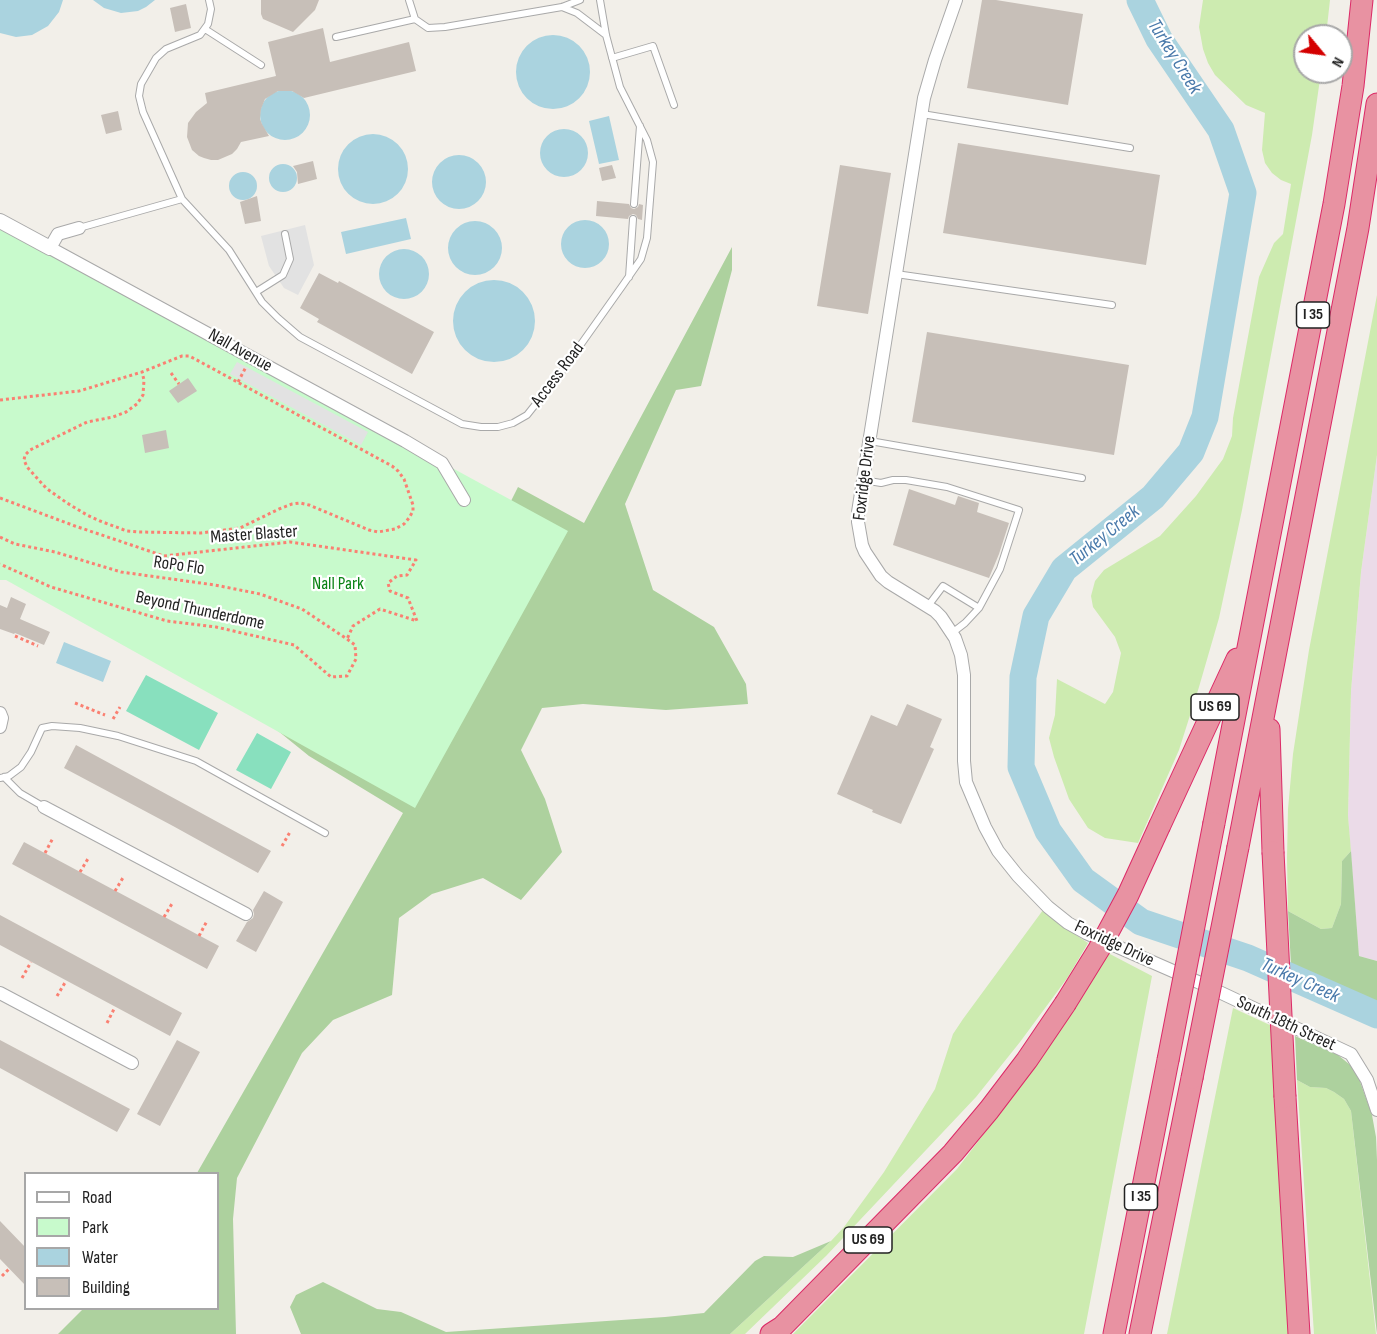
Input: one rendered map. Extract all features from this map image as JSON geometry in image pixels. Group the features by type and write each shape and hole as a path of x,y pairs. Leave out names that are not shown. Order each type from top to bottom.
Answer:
{"highway":[{"name":"I 35","path":"1114,1334 1334,204 1353,86 1362,0"},
{"name":"I 35","path":"1140,1334 1238,847 1358,228 1377,104"},
{"name":"US 69","path":"777,1332 953,1153 1027,1060 1065,1004 1123,904 1251,629"},
{"path":"1267,689 1285,1097 1299,1334"}],"street":[{"name":"Foxridge Drive","path":"956,0 929,79 921,114 863,480 858,522 860,538 865,552 888,582 928,606 941,617 961,655 964,675 966,782 998,851 1048,907 1068,923 1198,982"},
{"name":"Nall Avenue","path":"0,221 442,463 464,500"},
{"path":"50,248 58,234 79,228"},
{"path":"0,713 2,718 0,727"},
{"path":"44,807 246,914"},
{"name":"South 18th Street","path":"1198,982 1350,1054 1367,1080 1377,1110"},
{"path":"0,993 132,1063"}],"lane":[{"path":"209,0 211,9 205,29 261,65"},
{"path":"409,0 415,19 428,28 552,8 580,0"},
{"path":"551,0 552,8"},
{"name":"Access Road","path":"205,29 200,35 166,49 156,58 141,84 140,96 143,112 182,199 228,250 262,302 300,337 462,424 481,428 498,427 513,423 527,415 562,371 629,277 640,259 647,238 653,162 647,140 620,87 606,35 600,0"},
{"path":"562,6 577,13 606,35"},
{"path":"336,37 415,19"},
{"path":"612,58 654,46 674,105"},
{"path":"921,114 1130,148"},
{"path":"634,204 640,126"},
{"path":"79,228 182,199"},
{"path":"629,277 633,219"},
{"path":"256,292 283,275 290,259 285,234"},
{"path":"896,274 1112,305"},
{"path":"870,441 1082,478"},
{"path":"863,480 881,483 899,480 937,486 1019,510 1000,569 979,608 965,623 951,633"},
{"path":"928,606 943,586 979,608"},
{"path":"2,778 21,767 42,729 52,726 80,728 118,736 196,761 325,833"},
{"path":"2,778 20,793 44,807"}],"path":[{"path":"0,400 79,391 142,372 182,356 189,356 392,466 404,478 413,511 404,524 395,529 378,532 300,503 292,504 240,528 201,533 127,531 87,515 46,488 27,467 24,460 25,455 30,450 87,422 126,412 137,404 143,395 142,372"},
{"path":"171,374 179,384"},
{"name":"Master Blaster","path":"0,498 164,556 290,542 416,560 407,575 397,576 388,583 390,591 408,598 417,621 380,609 353,626 347,639"},
{"name":"RoPo Flo","path":"0,537 15,544 55,552 121,572 215,585 260,594 302,609 347,639"},
{"name":"Beyond Thunderdome","path":"0,564 51,587 167,621 216,627 294,645 332,677 347,676 356,659 355,645 347,639"},
{"path":"15,636 38,646"},
{"path":"75,703 105,715"},
{"path":"113,719 120,707"},
{"path":"282,846 290,832"},
{"path":"45,853 53,838"},
{"path":"80,872 89,857"},
{"path":"115,891 124,876"},
{"path":"164,917 172,902"},
{"path":"199,936 207,921"},
{"path":"22,978 31,962"},
{"path":"57,996 66,981"},
{"path":"106,1023 115,1007"},
{"path":"2,1276 9,1269"}],"shaded area":[{"path":"305,225 314,265 298,295 284,288 269,266 261,236"},
{"path":"237,362 368,432 361,445 230,374"},
{"path":"1377,455 1377,961 1359,956 1348,817 1351,691 1361,572"}],"green space":[{"path":"1203,0 1330,0 1327,24 1293,24 1293,84 1319,84 1312,135 1242,510 1219,618 1199,687 1179,750 1138,843 1105,838 1088,828 1069,799 1049,738 1055,715 1057,679 1105,704 1113,692 1121,653 1115,637 1093,607 1091,596 1095,581 1104,570 1160,536 1196,496 1223,459 1232,436 1233,418 1259,277 1274,243 1283,234 1291,184 1272,173 1265,163 1262,150 1265,113 1246,105 1215,75 1203,49 1199,27"},
{"name":"Nall Park","path":"0,222 568,531 415,808 6,580 0,580"},
{"path":"732,247 732,270 701,386 676,390 625,504 653,590 714,627 746,684 748,704 666,710 583,704 542,708 521,750 545,799 562,852 521,900 483,878 432,894 399,918 392,995 333,1020 302,1053 237,1178 233,1219 236,1334 58,1334 82,1310 219,1310 219,1172 198,1172 403,813 309,756 246,705 487,549 518,487 584,523"},
{"path":"1377,295 1377,455 1361,572 1351,691 1348,816 1351,851 1342,861 1341,904 1332,928 1321,929 1288,911 1288,809 1293,754 1309,650"},
{"path":"146,675 218,713 199,750 126,711"},
{"path":"257,733 291,752 271,789 236,770"},
{"path":"1351,851 1359,956 1377,961 1377,1003 1291,965 1288,911 1321,929 1332,928 1341,904 1342,861"},
{"path":"1043,910 1088,943 1068,977 976,1097 826,1256 745,1334 730,1334 844,1227 884,1172 935,1089 953,1034"},
{"path":"1108,953 1152,976 1084,1334 793,1334 957,1169 1026,1079 1085,993"},
{"path":"1233,1008 1272,1026 1290,1334 1167,1334"},
{"path":"1295,1036 1338,1055 1349,1064 1357,1073 1372,1115 1377,1160 1377,1334 1351,1111 1344,1099 1334,1092 1326,1088 1310,1087 1297,1080"},
{"path":"1297,1080 1310,1087 1326,1088 1334,1092 1344,1099 1351,1111 1376,1334 1314,1334"},
{"path":"831,1241 730,1334 301,1334 290,1307 296,1295 323,1282 377,1309 401,1312 446,1332 704,1313 755,1261 764,1256 793,1257"}],"water":[{"path":"0,0 63,0 59,12 48,26 32,35 16,37 0,33"},
{"path":"93,0 155,0 138,11 121,13 104,8"},
{"path":"553,35 567,38 579,46 587,58 590,72 587,86 579,98 567,106 553,109 539,106 527,98 519,86 516,72 519,58 527,46 539,38"},
{"path":"280,90 290,90 303,97 310,110 310,120 303,133 290,140 280,140 271,136 264,129 260,120 260,110 264,101 271,94"},
{"path":"609,116 619,160 599,164 589,121"},
{"path":"564,129 581,136 588,153 581,170 564,177 547,170 540,153 547,136"},
{"path":"380,134 393,140 402,149 406,155 408,169 406,183 398,194 387,202 366,204 348,194 340,183 338,162 348,144 359,136"},
{"path":"459,155 469,157 478,163 484,172 486,182 484,192 478,201 469,207 459,209 449,207 440,201 434,192 432,182 434,172 440,163 449,157"},
{"path":"283,164 293,168 297,178 293,188 283,192 273,188 269,178 273,168"},
{"path":"243,172 253,176 257,186 253,196 243,200 233,196 229,186 233,176"},
{"path":"406,218 411,239 346,254 341,232"},
{"path":"585,220 602,227 609,244 602,261 585,268 568,261 561,244 568,227"},
{"path":"475,221 485,223 494,229 500,238 502,248 500,258 494,267 485,273 475,275 465,273 456,267 450,258 448,248 450,238 456,229 465,223"},
{"path":"399,249 409,249 422,256 429,269 429,279 422,292 409,299 399,299 390,295 383,288 379,279 379,269 383,260 390,253"},
{"path":"494,280 510,284 523,292 531,305 535,321 531,337 523,350 510,358 494,362 478,358 465,350 457,337 453,321 457,305 465,292 478,284"},
{"path":"64,642 111,661 103,682 56,663"}],"building":[{"path":"261,0 319,0 315,10 293,32 263,19"},
{"path":"982,0 996,0 1083,14 1068,105 967,88"},
{"path":"186,4 191,28 175,32 170,8"},
{"path":"323,28 330,62 409,42 416,71 304,98 292,91 278,91 265,99 261,109 260,119 269,136 241,142 232,154 218,160 204,158 192,150 187,137 188,123 207,103 205,93 276,76 268,42"},
{"path":"118,111 122,130 106,134 101,115"},
{"path":"958,143 1160,175 1146,265 943,233"},
{"path":"313,161 317,179 298,184 297,172 293,166"},
{"path":"612,165 616,178 602,181 599,168"},
{"path":"840,165 891,173 868,314 817,306"},
{"path":"257,196 261,221 245,224 240,202"},
{"path":"597,201 629,204 634,209 639,204 643,205 642,220 633,214 628,219 596,216"},
{"path":"319,273 338,283 339,281 434,332 412,374 317,322 319,319 300,308"},
{"path":"927,332 1129,365 1114,455 912,422"},
{"path":"188,378 197,391 178,403 169,391"},
{"path":"166,430 169,448 145,453 142,435"},
{"path":"909,489 955,505 958,496 979,503 977,512 1009,523 989,578 893,545"},
{"path":"11,597 26,604 20,619 50,632 44,645 0,629 0,605 7,608"},
{"path":"907,704 942,719 930,747 934,749 901,824 837,794 871,715 897,726"},
{"path":"76,745 271,851 258,873 64,768"},
{"path":"24,842 219,946 207,969 12,864"},
{"path":"264,891 283,902 256,952 236,941 247,922 253,918 253,910"},
{"path":"0,915 182,1013 170,1036 0,945"},
{"path":"0,1040 130,1109 117,1132 0,1068"},
{"path":"177,1040 200,1052 160,1126 137,1114"},
{"path":"0,1221 24,1246 24,1284 0,1259"}],"waterway":[{"name":"Turkey Creek","path":"1140,0 1159,39 1221,130 1243,193 1205,417 1191,452 1153,497 1064,569 1036,616 1023,677 1021,767 1048,831 1083,880 1141,922 1248,958 1377,1015"}]}
